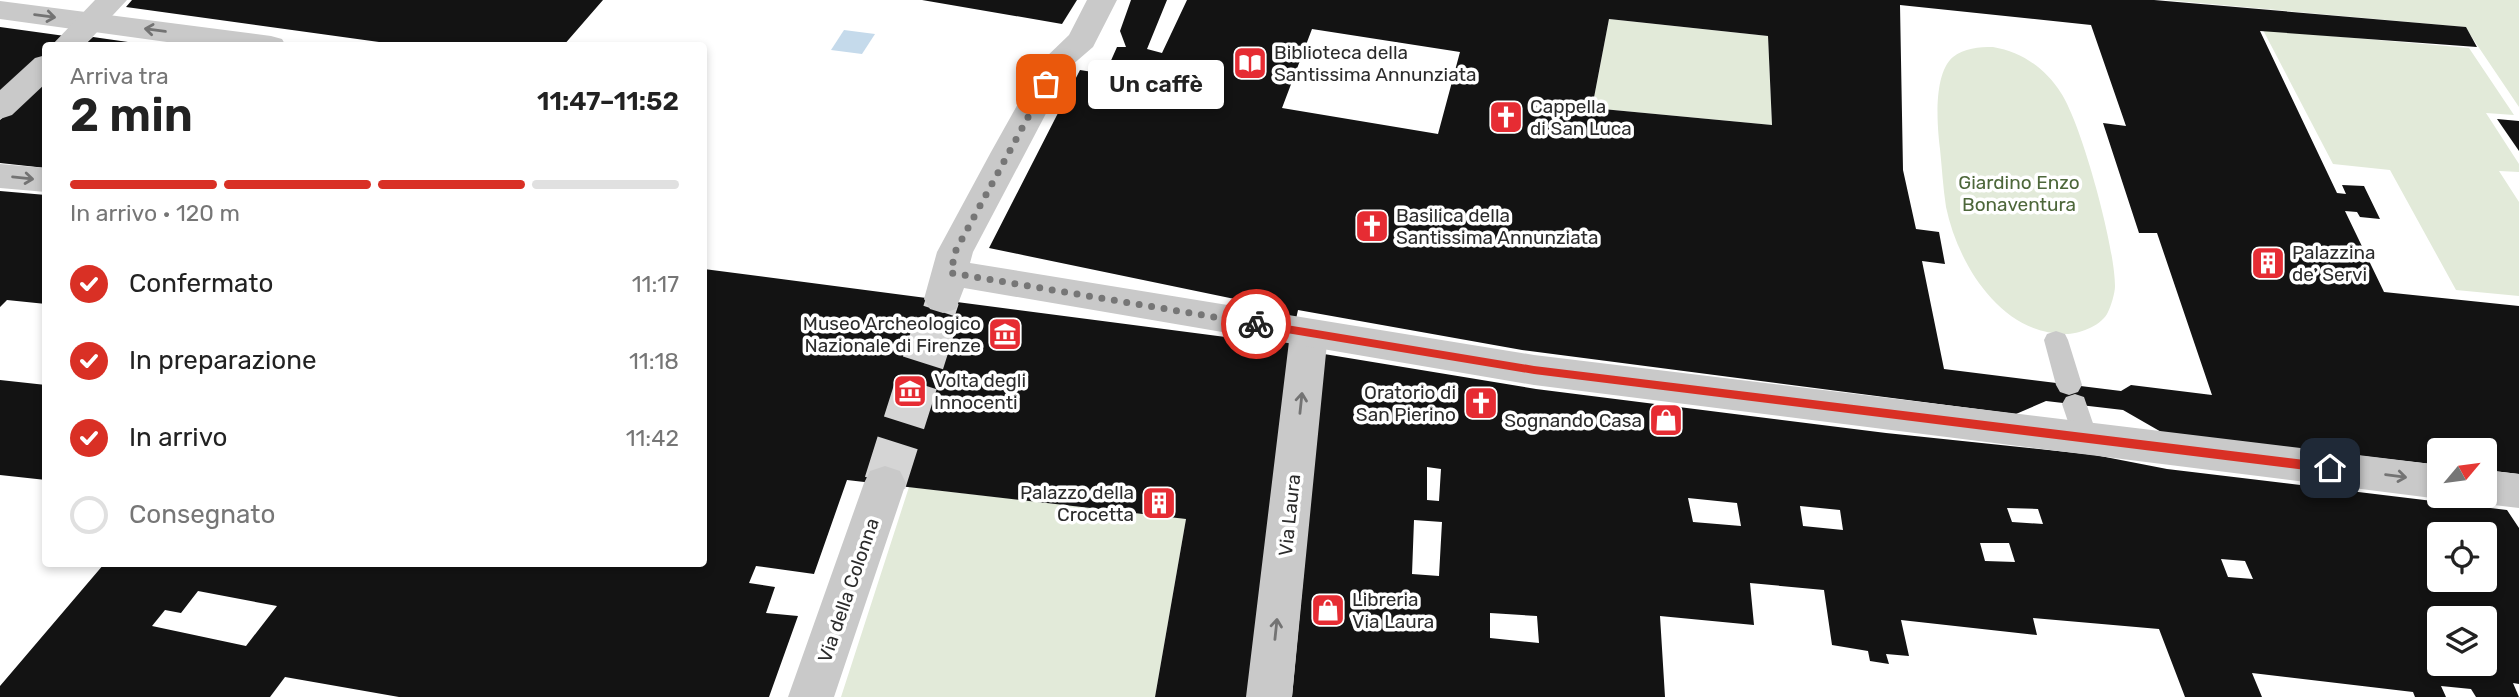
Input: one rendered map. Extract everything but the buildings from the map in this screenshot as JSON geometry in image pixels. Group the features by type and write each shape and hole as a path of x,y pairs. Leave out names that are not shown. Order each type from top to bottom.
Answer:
{"street":[{"path":"1102,0 1082,40 1058,61 955,252 947,286 1309,332 1534,370 2076,409 2427,479"},
{"path":"0,10 101,11 252,42"},
{"path":"70,42 101,11"},
{"path":"0,108 42,69"},
{"path":"0,176 42,180"},
{"name":"Via Laura","path":"1269,697 1309,332"},
{"name":"Via della Colonna","path":"811,697 885,483"},
{"path":"2497,489 2519,492"}],"lane":[{"path":"2056,340 2076,409"}],"green space":[{"path":"2165,0 2519,0 2519,107 2465,27"},
{"path":"1609,19 1768,36 1772,125 1592,108"},
{"path":"2263,30 2469,48 2514,115 2486,113 2519,164 2519,172 2499,171 2519,202 2519,296 2456,290 2390,170 2333,164"},
{"name":"Giardino Enzo Bonaventura","path":"1993,47 2032,62 2055,84 2069,109 2087,158 2110,244 2115,286 2112,303 2105,317 2091,328 2079,332 2068,334 2044,331 2023,323 2004,310 1972,273 1952,229 1946,207 1939,139 1939,87 1947,65 1957,54"},
{"path":"909,487 1186,519 1155,697 841,697"}],"water":[{"path":"844,30 875,34 862,54 831,50"}],"tunnel":[{"path":"939,311 943,299"},
{"path":"885,483 940,309"}],"way so far":[{"path":"1046,84 955,252 951,273 1256,324"}],"place":[{"name":"Biblioteca della Santissima Annunziata","path":"1250,63"},
{"name":"Un caffè","path":"1046,84"},
{"name":"Cappella di San Luca","path":"1506,117"},
{"name":"Basilica della Santissima Annunziata","path":"1372,226"},
{"name":"Palazzina de' Servi","path":"2268,263"},
{"name":"Museo Archeologico Nazionale di Firenze","path":"1005,334"},
{"name":"Volta degli Innocenti","path":"910,391"},
{"name":"Oratorio di San Pierino","path":"1481,403"},
{"name":"Sognando Casa","path":"1666,420"},
{"name":"Palazzo della Crocetta","path":"1159,503"},
{"name":"Libreria Via Laura","path":"1328,610"}],"route":[{"path":"1256,324 1534,370 2330,468"}]}
